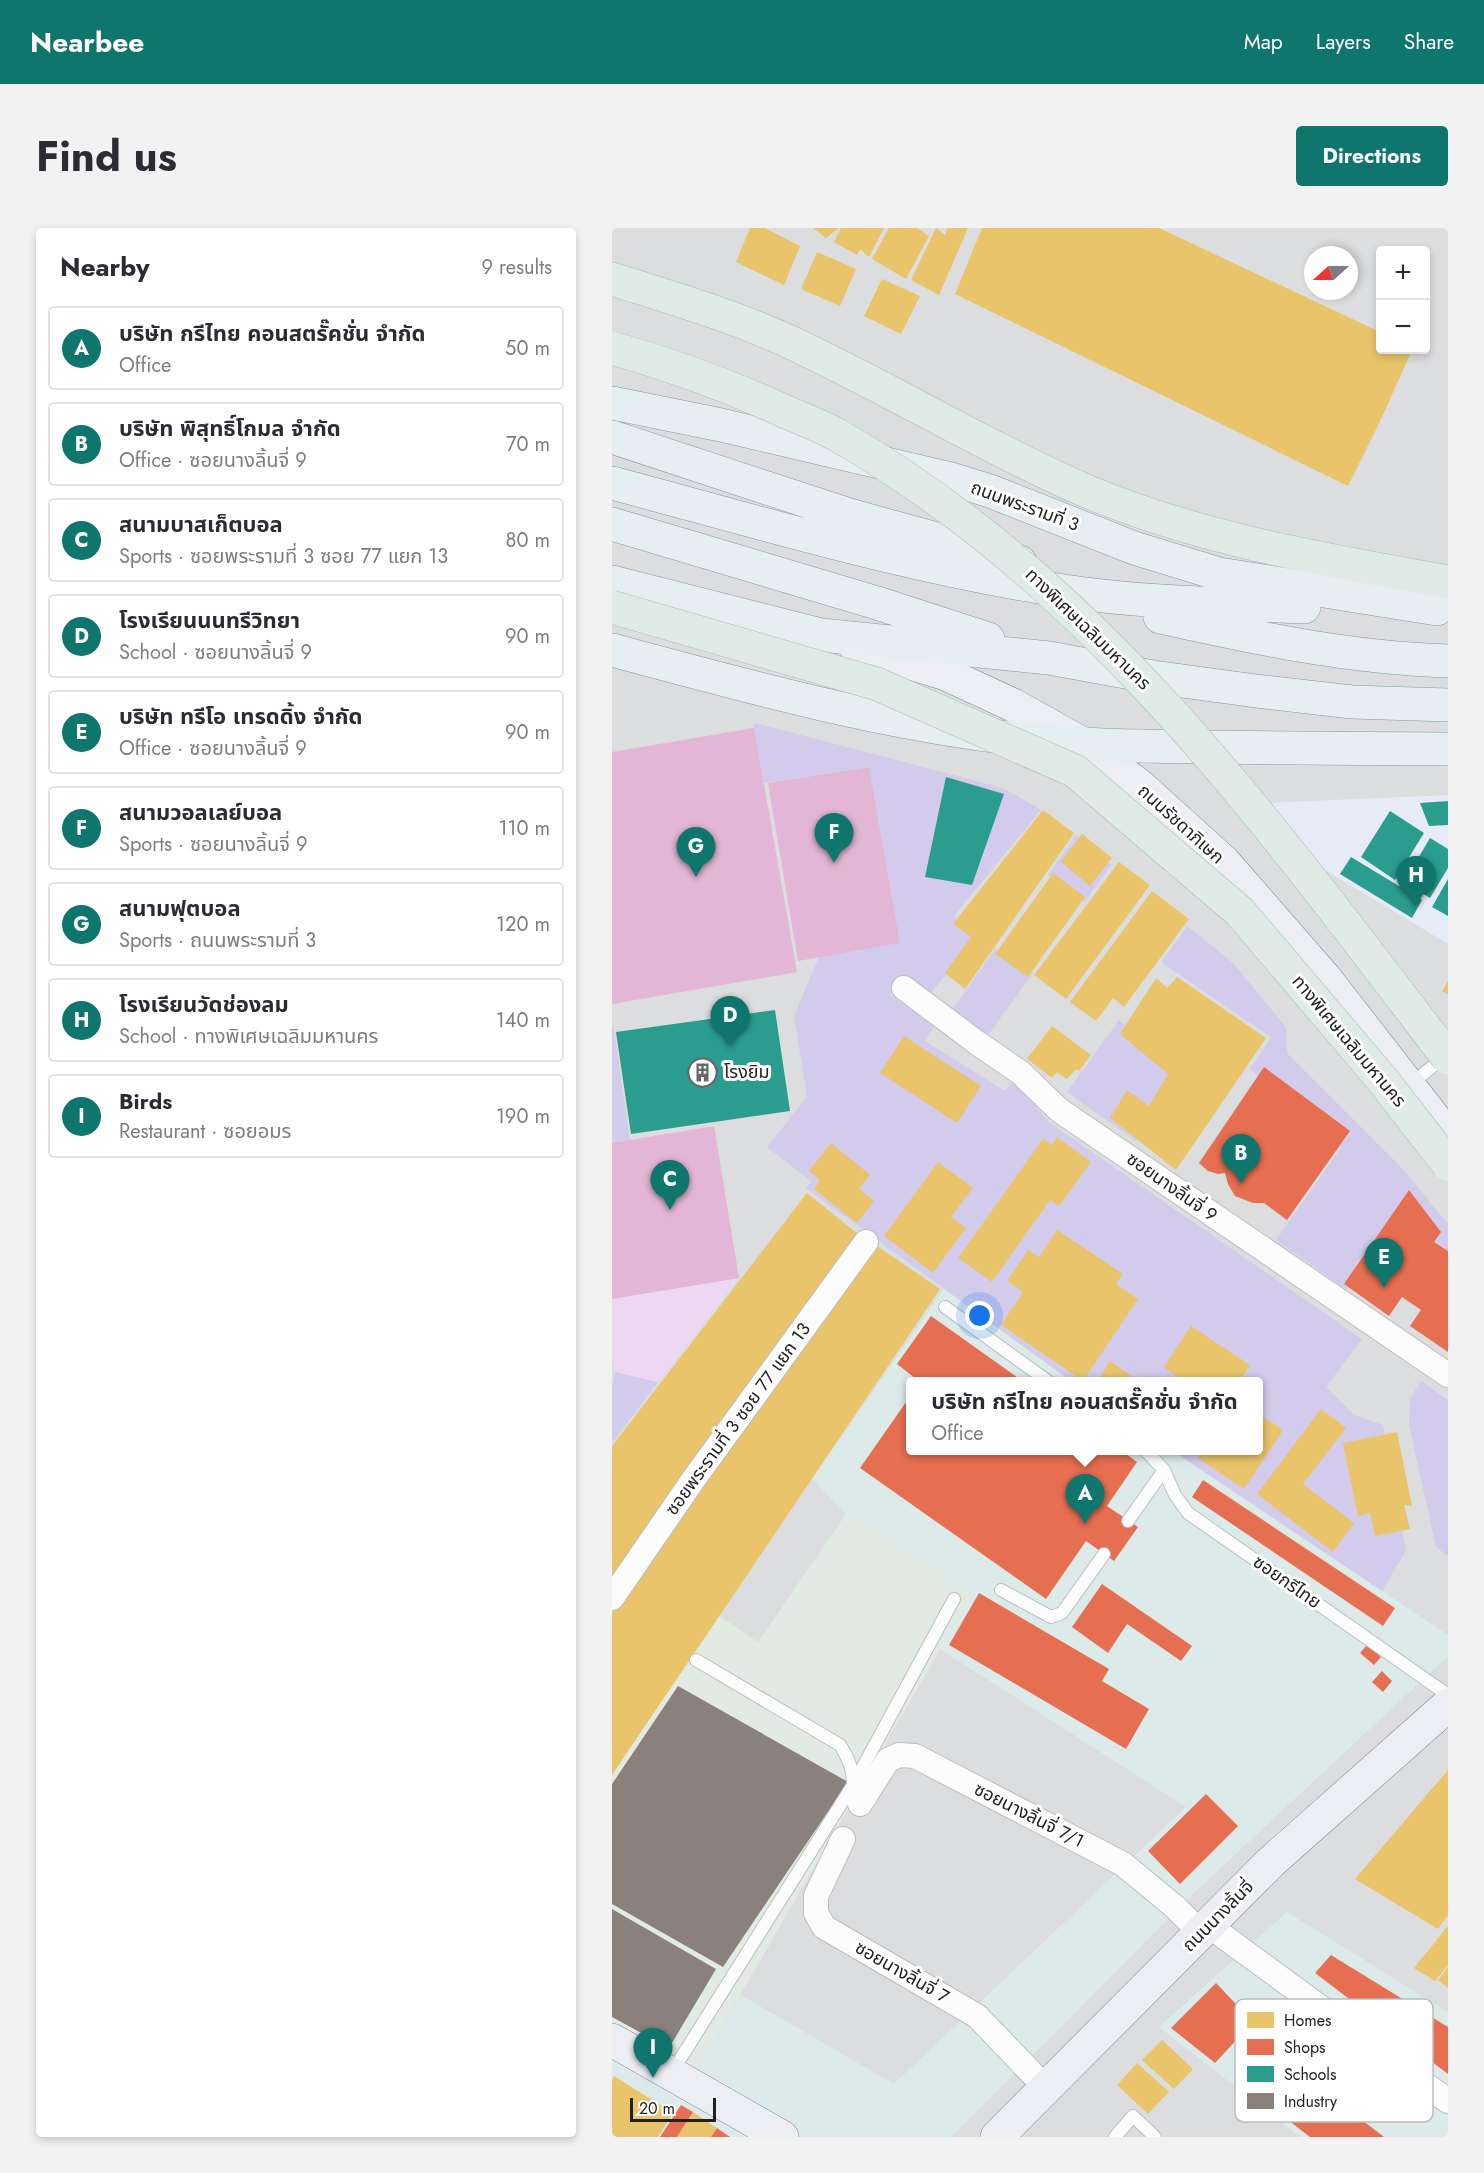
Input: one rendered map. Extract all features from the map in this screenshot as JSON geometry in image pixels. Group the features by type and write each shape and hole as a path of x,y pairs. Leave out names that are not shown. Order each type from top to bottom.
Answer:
{"highway":[{"path":"612,279 726,316 790,342 1031,465 1136,510 1444,600"},
{"name":"ทางพิเศษเฉลิมมหานคร","path":"612,348 652,359 741,391 835,434 919,485 1002,549 1084,621 1162,701 1239,790 1312,880 1448,1056"},
{"name":"ทางพิเศษเฉลิมมหานคร","path":"612,607 877,684 1075,771 1240,912 1381,1078 1448,1164"}],"main road":[{"name":"ถนนพระรามที่ 3","path":"612,403 721,425 951,479 1000,495 1134,548 1219,574 1444,600"},
{"path":"612,437 849,515 1033,565 1134,583 1306,607"},
{"path":"612,483 906,562 1065,591 1149,600 1306,607 1444,600"},
{"path":"612,524 877,603 1049,658"},
{"path":"612,582 820,635 1049,658 1153,677 1352,702 1448,723"},
{"path":"1065,591 1154,615 1309,647 1433,661"},
{"name":"ถนนรัชดาภิเษก","path":"820,635 946,674 1013,705 1083,744 1140,786 1224,862 1325,978 1448,1136"},
{"path":"612,650 755,689 917,725 1029,740 1083,744 1448,749"},
{"path":"1352,702 1448,705"},
{"name":"ถนนนางลิ้นจี่","path":"997,2137 1271,1863 1448,1705"},
{"path":"612,2040 782,2137"}],"street":[{"name":"ซอยนางลิ้นจี่ 9","path":"904,988 1021,1073 1059,1110 1448,1375"},
{"name":"ซอยพระรามที่ 3 ซอย 77 แยก 13","path":"612,1598 693,1480 866,1242"},
{"name":"ซอยนางลิ้นจี่ 7/1","path":"856,1795 888,1760 899,1755 915,1756 1123,1864 1204,1929 1303,1999"},
{"name":"ซอยนางลิ้นจี่ 7","path":"843,1839 816,1896 816,1913 824,1927 977,2016 1046,2088"},
{"name":"ซอยนางลิ้นจี่ 7/1","path":"1433,2090 1448,2101"}],"lane":[{"path":"1409,1086 1448,1056"},
{"path":"945,1307 1042,1377"},
{"name":"ซอยกรีไทย","path":"1150,1455 1164,1470 1175,1495 1188,1513 1448,1695"},
{"path":"1128,1521 1164,1470"},
{"path":"1001,1590 1051,1617 1062,1613 1104,1554"},
{"path":"672,2073 856,1795 954,1599"},
{"path":"696,1660 840,1745 848,1757 856,1795"},
{"path":"1114,2137 1133,2116 1155,2137"}],"shaded area":[{"path":"612,228 1448,228 1448,2137 612,2137"},
{"path":"755,723 1049,800 954,916 977,937 930,994 905,977 890,995 934,1026 925,1041 1005,1091 1013,1080 1021,1086 1047,1121 1362,1339 1326,1387 1354,1415 1383,1425 1406,1551 1382,1591 1179,1455 1263,1455 1263,1377 1066,1377 806,1188 811,1181 767,1147 807,1097 794,1016 819,957 900,943 869,767 764,783"},
{"path":"754,728 797,972 612,1004 612,752"},
{"path":"869,767 900,943 798,961 768,783"},
{"path":"1448,795 1448,944 1322,868 1264,803"},
{"path":"1082,827 1118,855 1084,903 1048,875"},
{"path":"1194,917 1286,1010 1287,1053 1448,1214 1448,1281 1383,1237 1346,1289 1276,1240 1341,1148 1250,1069 1271,1037 1161,962"},
{"path":"995,949 1033,973 988,1035 952,1010"},
{"path":"1119,1020 1178,1068 1136,1141 1067,1092"},
{"path":"612,1026 630,1140 612,1143"},
{"path":"714,1126 739,1278 612,1299 612,1143"},
{"path":"739,1278 658,1382 615,1372 612,1354 612,1298"},
{"path":"944,1289 1065,1377 906,1377 906,1455 1179,1455 1448,1635 1448,1656 1196,1891 951,2137 794,2137 692,2079 741,1995 894,2084 1186,1807 940,1649 972,1594 846,1514 812,1479"},
{"path":"615,1372 658,1382 612,1443 612,1389"},
{"path":"1421,1381 1448,1400 1448,1556 1436,1547 1409,1425 1410,1399"},
{"path":"846,1514 972,1594 697,2070 612,2022 612,1775 718,1615 758,1642"},
{"path":"1287,1912 1427,1999 1235,1999 1235,2086 1159,2027"},
{"path":"1433,2003 1448,2012 1448,2137 1300,2137 1281,2122 1433,2122"},
{"path":"612,2060 656,2085 751,2137 612,2137"}],"pier":[{"path":"612,264 976,420 1152,492 1138,535 963,459 726,348 612,318"},
{"path":"612,321 677,340 816,399 891,437 996,517 1120,624 1264,803 1322,868 1448,1026 1448,1224 1233,963 1052,816 937,750 612,642 612,589 956,696 1074,758 1367,1015 1224,830 1062,650 953,553 795,454 727,419 612,378"}],"building: Homes":[{"path":"750,228 765,228 800,246 784,285 736,262"},
{"path":"813,228 839,228 826,238"},
{"path":"841,228 884,228 869,257 860,249 857,255 834,242"},
{"path":"889,228 917,228 929,236 906,279 872,259"},
{"path":"936,228 945,235 948,228 968,228 939,295 911,280"},
{"path":"982,228 1159,228 1304,296 1304,300 1312,300 1376,330 1376,354 1410,354 1348,486 955,294"},
{"path":"817,252 856,269 840,306 801,289"},
{"path":"882,279 920,296 901,334 864,316"},
{"path":"1043,810 1074,833 965,989 945,973 971,937 953,924"},
{"path":"1082,834 1112,858 1090,886 1061,862"},
{"path":"1119,862 1150,885 1066,999 1034,975"},
{"path":"1053,873 1085,897 1028,977 995,954"},
{"path":"1152,891 1189,919 1124,1007 1113,998 1096,1021 1070,1002"},
{"path":"1177,977 1266,1038 1176,1170 1110,1118 1127,1090 1149,1106 1168,1074 1120,1034 1156,978 1167,988"},
{"path":"1448,981 1448,994 1442,991"},
{"path":"1052,1026 1091,1055 1079,1071 1076,1069 1067,1079 1057,1072 1052,1078 1027,1059"},
{"path":"904,1036 981,1086 957,1123 880,1073"},
{"path":"1057,1137 1091,1162 1059,1206 1050,1200 992,1282 958,1258 1043,1139 1052,1145"},
{"path":"831,1143 870,1175 859,1189 874,1201 857,1223 814,1189 820,1180 809,1171"},
{"path":"938,1162 973,1188 951,1217 966,1228 933,1273 884,1236"},
{"path":"807,1193 859,1235 612,1579 612,1446"},
{"path":"1057,1230 1123,1274 1116,1284 1138,1299 1086,1377 1077,1377 1001,1325 1023,1292 1007,1281 1028,1250 1039,1257"},
{"path":"877,1246 940,1289 612,1775 612,1613"},
{"path":"1191,1326 1250,1365 1242,1377 1175,1377 1164,1367"},
{"path":"1110,1361 1133,1377 1100,1377"},
{"path":"1321,1409 1346,1428 1303,1484 1354,1523 1333,1552 1257,1494"},
{"path":"1263,1417 1283,1430 1244,1489 1198,1458 1200,1455 1263,1455"},
{"path":"1397,1432 1412,1506 1404,1505 1410,1529 1375,1536 1370,1513 1358,1516 1343,1443"},
{"path":"1448,1770 1448,1915 1438,1929 1355,1879"},
{"path":"1448,1926 1448,1965 1435,1981 1414,1968"},
{"path":"1448,1967 1448,1988 1438,1980"},
{"path":"1162,2040 1193,2069 1174,2089 1142,2060"},
{"path":"1137,2063 1169,2092 1148,2114 1117,2085"},
{"path":"614,2076 673,2113 658,2137 612,2137 612,2079"},
{"path":"693,2112 717,2128 711,2137 677,2137"}],"building: Shops":[{"path":"1264,1067 1350,1131 1287,1220 1264,1203 1253,1203 1235,1196 1225,1173 1218,1174 1208,1171 1199,1163"},
{"path":"1409,1190 1441,1232 1434,1242 1448,1251 1448,1352 1410,1326 1421,1310 1402,1297 1389,1316 1344,1284"},
{"path":"931,1316 1017,1377 914,1377 897,1364"},
{"path":"906,1402 906,1455 1128,1455 1137,1462 1107,1506 1138,1527 1114,1561 1086,1541 1046,1599 860,1468"},
{"path":"1203,1480 1395,1608 1383,1626 1192,1497"},
{"path":"1102,1584 1192,1646 1181,1661 1127,1624 1108,1653 1072,1627"},
{"path":"979,1593 1109,1669 1102,1681 1149,1709 1126,1749 949,1645"},
{"path":"1367,1645 1381,1657 1374,1665 1360,1653"},
{"path":"1382,1671 1392,1681 1383,1692 1372,1682"},
{"path":"1206,1794 1238,1826 1180,1884 1148,1851"},
{"path":"1331,1955 1402,1999 1349,1999 1315,1973"},
{"path":"1216,1983 1235,2003 1235,2041 1215,2063 1171,2028"},
{"path":"1433,2018 1448,2027 1448,2074 1433,2063"},
{"path":"681,2105 693,2112 677,2137 660,2137"},
{"path":"1290,2122 1365,2122 1384,2137 1310,2137"},
{"path":"717,2128 730,2137 711,2137"}],"building: Schools":[{"path":"946,777 1004,794 972,885 925,877"},
{"path":"1448,801 1448,825 1429,826 1420,803"},
{"path":"1390,811 1424,833 1395,880 1361,857"},
{"path":"1430,838 1448,849 1448,868 1430,898 1404,882"},
{"path":"1351,857 1422,900 1412,918 1340,874"},
{"path":"1448,879 1448,916 1432,907"},
{"name":"โรงยิม","path":"775,1010 790,1111 631,1134 616,1032"}],"building: Industry":[{"path":"678,1686 848,1782 723,1967 612,1904 612,1784"},
{"path":"612,1909 716,1969 669,2048 612,2017"}],"place":[{"name":"สนามวอลเลย์บอล","path":"834,863"},
{"name":"สนามฟุตบอล","path":"696,877"},
{"name":"โรงเรียนวัดช่องลม","path":"1416,906"},
{"name":"โรงเรียนนนทรีวิทยา","path":"730,1046"},
{"name":"โรงยิม","path":"703,1072"},
{"name":"บริษัท พิสุทธิ์โกมล จำกัด","path":"1241,1184"},
{"name":"สนามบาสเก็ตบอล","path":"670,1210"},
{"name":"บริษัท ทรีโอ เทรดดิ้ง จำกัด","path":"1384,1288"},
{"name":"บริษัท กรีไทย คอนสตรั๊คชั่น จำกัด","path":"1085,1524"},
{"name":"Birds","path":"653,2078"}]}
